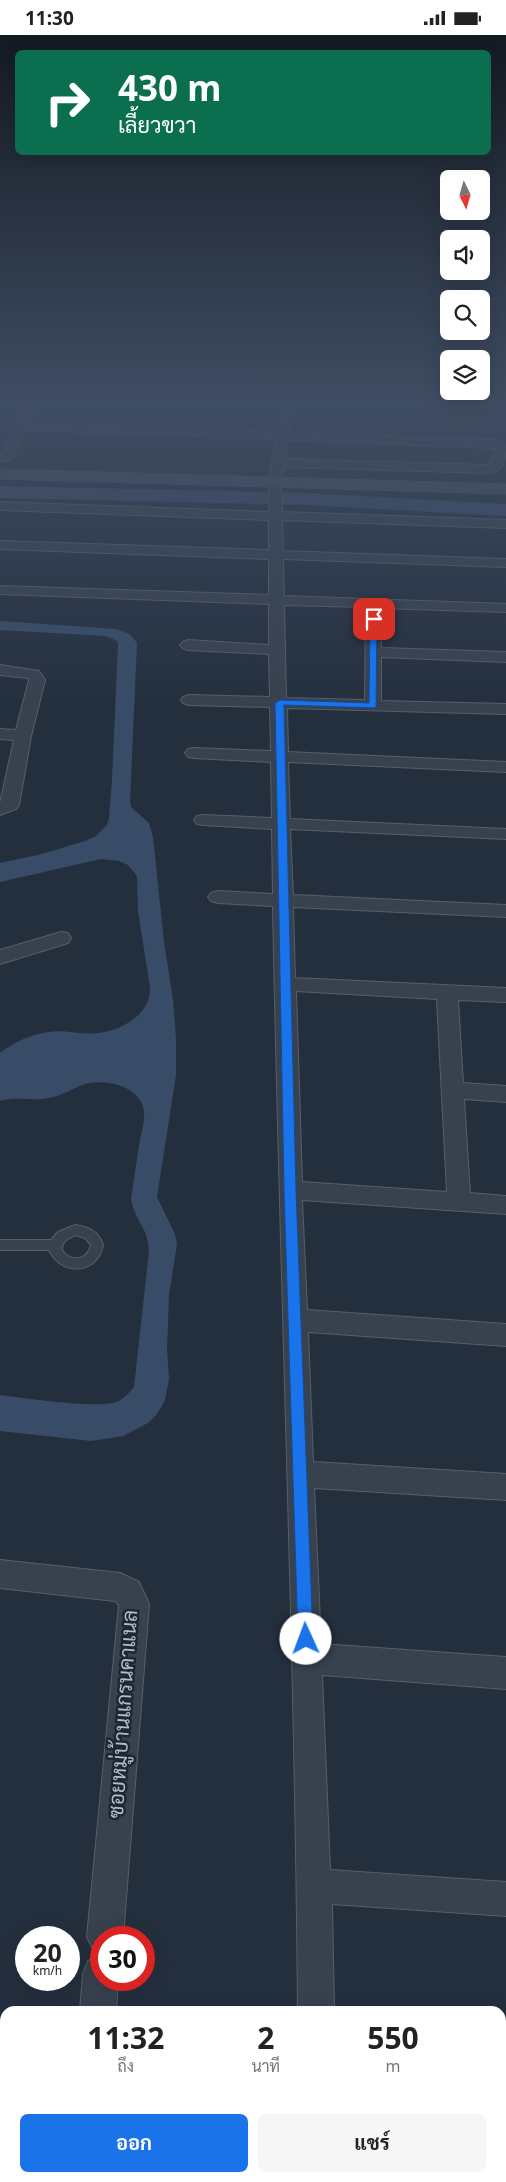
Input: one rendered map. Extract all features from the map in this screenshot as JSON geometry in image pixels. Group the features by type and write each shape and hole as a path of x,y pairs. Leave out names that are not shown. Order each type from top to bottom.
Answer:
{"street":[{"path":"276,506 277,650 280,703 290,1190 314,1886 316,2006"},
{"path":"342,506 506,524"},
{"path":"0,545 506,563"},
{"path":"0,589 277,601 506,608"},
{"path":"373,706 374,603"},
{"path":"188,645 277,650"},
{"path":"374,652 506,657"},
{"path":"0,671 27,672 36,676 37,680 23,736 10,805 0,811"},
{"path":"189,700 506,709"},
{"path":"0,735 23,736"},
{"path":"194,753 506,767"},
{"path":"203,820 506,834"},
{"path":"218,897 506,911"},
{"path":"0,957 61,938"},
{"path":"286,984 506,995"},
{"path":"447,992 454,1090 458,1201"},
{"path":"454,1090 506,1093"},
{"path":"290,1190 506,1205"},
{"path":"295,1320 506,1335"},
{"path":"300,1474 506,1487"},
{"name":"ซอยหมู่บ้านแกรนคาแนล","path":"0,1574 120,1587 128,1592 134,1604 105,1926"},
{"path":"306,1658 506,1673"},
{"path":"314,1886 506,1899"},
{"path":"98,2006 100,1991"}],"lane":[{"path":"0,1245 55,1245"}],"water":[{"path":"0,621 116,629 130,634 137,643 130,801 131,807 149,823 153,837 164,942 173,1000 176,1075 157,1197 175,1234 177,1244 169,1295 167,1350 169,1379 165,1400 157,1414 148,1423 123,1436 91,1441 0,1431 0,1395 60,1402 106,1404 121,1399 134,1387 149,1251 144,1230 135,1213 131,1199 144,1122 142,1103 131,1091 123,1087 97,1082 80,1086 58,1096 0,1101 0,1053 17,1042 41,1033 61,1031 98,1033 126,1024 141,1013 149,997 150,987 138,911 137,876 128,865 119,861 101,859 0,882 0,863 42,854 85,841 96,836 107,825 112,780 118,644 117,641 106,636 0,630"}],"waterway":[{"path":"437,506 506,510"}],"route":[{"path":"306,1639 290,1190 280,703 373,706 374,619"}]}
